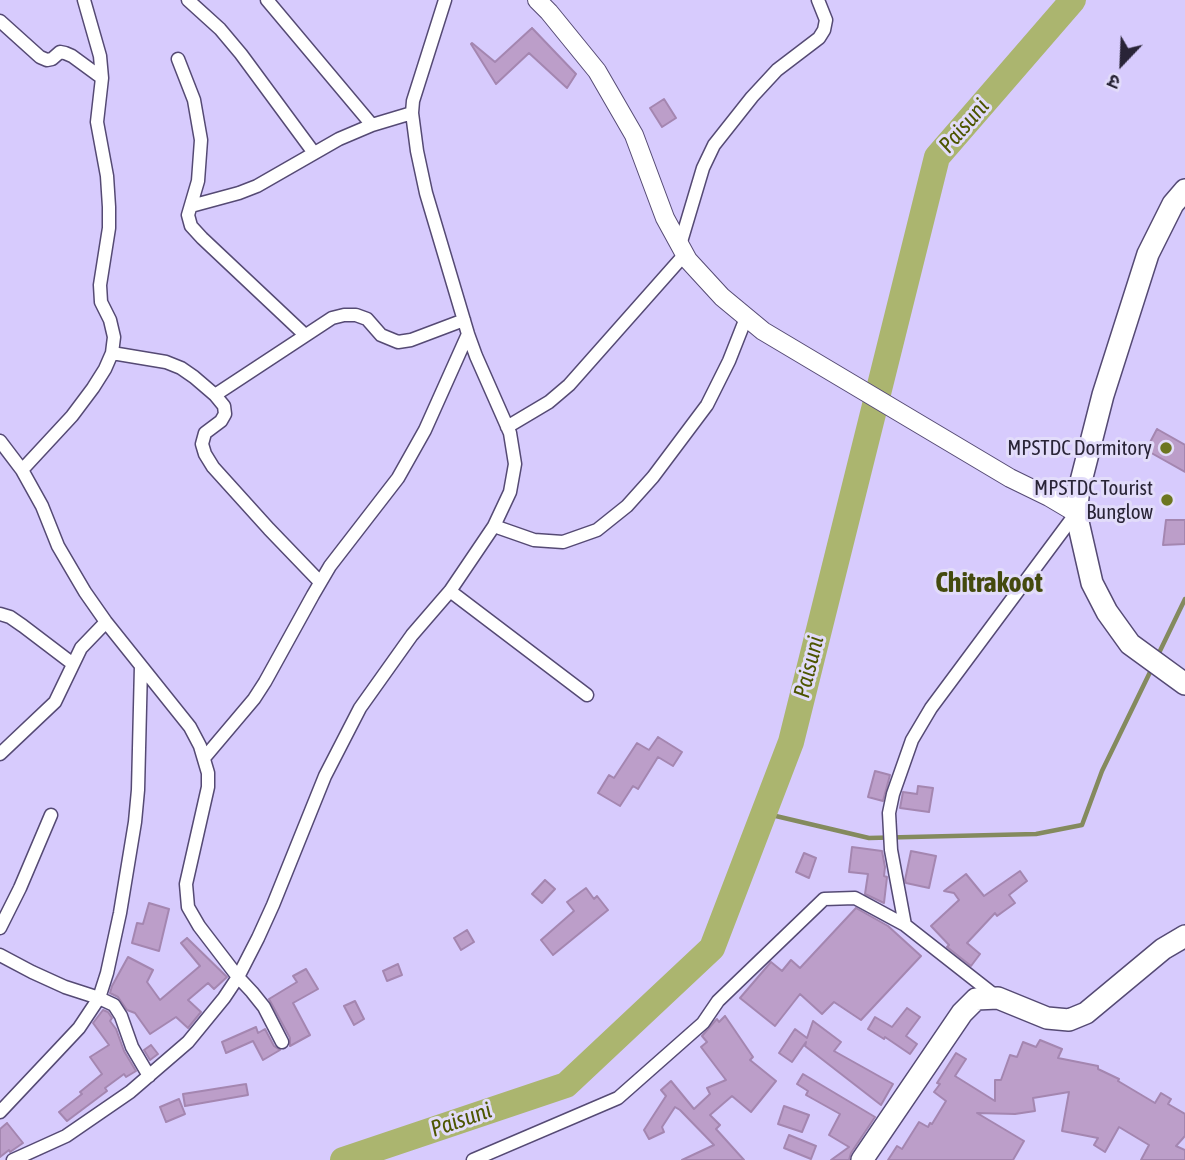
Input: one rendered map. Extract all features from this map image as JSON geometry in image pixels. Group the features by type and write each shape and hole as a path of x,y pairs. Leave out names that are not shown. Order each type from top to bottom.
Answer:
{"highway":[{"path":"1185,190 1172,204 1148,254 1103,395 1079,489 1076,513 1093,583 1107,612 1130,644 1185,684"},
{"path":"862,1160 962,1013 976,999 998,998 1047,1018 1069,1020 1086,1013 1163,949 1185,936"}],"street":[{"path":"22,470 72,416 99,379 112,353 114,337 110,320 101,302 100,285 109,228 107,176 97,122 102,79 100,55 84,0"},
{"path":"188,0 220,29 241,54 314,153"},
{"path":"267,0 372,125"},
{"path":"13,1160 66,1136 130,1092 188,1042 225,998 273,905 324,776 360,708 412,635 450,591 494,526 510,492 515,464 510,433 468,334 416,151 413,101 445,0"},
{"path":"537,0 597,71 634,135 665,218 682,250 722,297 763,331 1010,478 1076,513 931,708 912,740 889,813 891,850 905,925"},
{"path":"507,426 549,402 569,385 682,250 703,168 714,145 777,70 819,38 826,20 818,0"},
{"path":"0,21 40,57 47,60 60,52 65,53 102,79"},
{"path":"178,59 194,100 201,140 198,181 188,215 191,226 305,335"},
{"path":"191,206 257,186 339,139 372,125 412,113"},
{"path":"215,395 332,318 356,315 367,319 382,335 398,342 411,340 464,320"},
{"path":"494,526 534,540 562,542 597,530 627,506 653,477 707,405 746,318"},
{"path":"205,757 260,690 330,566 398,478 425,430 468,334"},
{"path":"112,353 166,362 181,368 215,395 224,406 225,414 221,421 205,433 202,444 205,454 213,467 320,582"},
{"path":"0,441 22,470 42,506 58,546 85,592 190,727 205,757 208,787 186,884 188,907 199,926 264,1007 282,1042"},
{"path":"450,591 587,695"},
{"path":"0,614 10,617 73,664"},
{"path":"0,754 55,702 81,648 106,622"},
{"path":"0,1112 79,1028 99,998 107,973 135,822 141,666"},
{"path":"0,928 51,815"},
{"path":"473,1160 618,1098 703,1023 718,1002 824,899 855,898 905,925 998,998"},
{"path":"0,955 65,987 114,1005 119,1011 132,1047 149,1076"}],"building":[{"path":"532,28 576,74 567,88 529,53 496,84 471,44 495,62"},
{"path":"664,99 676,118 662,127 650,108"},
{"path":"1157,429 1185,445 1185,472 1146,450"},
{"path":"1166,520 1185,520 1185,544 1163,545"},
{"path":"658,737 682,752 673,766 658,757 638,789 633,786 620,806 598,793 609,775 614,778 637,743 649,750"},
{"path":"875,771 890,775 883,801 868,797"},
{"path":"918,786 933,788 929,812 900,808 903,792 917,794"},
{"path":"852,847 882,851 884,876 887,877 884,903 865,894 868,874 849,872"},
{"path":"911,851 936,856 929,888 906,883"},
{"path":"804,853 816,858 809,878 796,872"},
{"path":"1020,871 1027,881 1009,895 1015,903 997,916 995,913 967,943 980,954 971,966 947,947 949,945 931,926 959,900 954,893 944,891 966,874 984,896"},
{"path":"545,880 555,889 542,903 532,894"},
{"path":"586,888 594,899 597,896 608,910 553,955 541,940 574,911 567,902"},
{"path":"149,903 169,909 159,951 132,943 137,923 143,924"},
{"path":"856,908 888,926 921,956 861,1020 834,1002 822,1014 800,994 775,1026 740,998 771,962 782,971 791,960 800,968"},
{"path":"467,930 474,942 461,950 454,938"},
{"path":"187,938 227,977 214,989 208,983 188,1000 201,1012 188,1028 176,1017 150,1034 135,1013 127,1010 118,997 110,993 112,986 128,957 153,970 147,982 160,1000 200,966 181,943"},
{"path":"398,964 402,975 387,981 383,971"},
{"path":"306,969 318,989 293,1003 310,1035 290,1046 290,1038 269,999 297,982 293,976"},
{"path":"355,1001 364,1019 354,1025 344,1006"},
{"path":"907,1008 920,1017 906,1036 917,1044 910,1054 868,1029 875,1017 892,1027"},
{"path":"103,1010 112,1018 110,1021 136,1071 126,1077 124,1074 105,1088 107,1091 67,1121 59,1112 102,1074 90,1057 109,1045 93,1023"},
{"path":"725,1016 753,1057 750,1060 776,1081 751,1112 732,1096 710,1115 720,1125 716,1129 744,1160 682,1160 714,1145 680,1110 675,1107 662,1127 664,1132 649,1139 644,1130 666,1096 661,1090 671,1081 694,1109 710,1094 707,1088 726,1080 701,1047 707,1042 702,1036 717,1019 719,1022"},
{"path":"813,1021 841,1042 834,1051 893,1084 881,1105 805,1046 806,1042 792,1062 779,1053 795,1029 807,1038"},
{"path":"256,1027 258,1033 265,1029 274,1046 280,1050 263,1060 253,1041 226,1053 222,1042"},
{"path":"1040,1040 1062,1049 1058,1058 1098,1066 1098,1069 1119,1079 1118,1081 1155,1103 1161,1093 1171,1099 1168,1104 1185,1114 1185,1136 1176,1146 1185,1150 1185,1160 1141,1160 1149,1145 1119,1127 1105,1152 1094,1145 1098,1138 1062,1131 1069,1092 1033,1098 1035,1111 1015,1114 977,1113 1024,1141 1013,1160 888,1160 897,1146 902,1149 919,1122 928,1127 932,1124 946,1101 934,1092 940,1084 937,1083 956,1053 966,1059 955,1076 995,1101 995,1080 1001,1080 1010,1055 1017,1057 1023,1042 1036,1047"},
{"path":"151,1045 158,1054 150,1060 144,1050"},
{"path":"803,1074 875,1117 849,1160 831,1160 849,1147 829,1135 840,1114 806,1095 808,1091 797,1084"},
{"path":"246,1084 248,1095 185,1106 183,1094"},
{"path":"179,1099 185,1114 166,1122 160,1107"},
{"path":"784,1106 809,1115 802,1132 778,1124"},
{"path":"7,1123 23,1143 0,1157 0,1129"},
{"path":"789,1135 816,1146 811,1159 784,1148"}],"waterway":[{"name":"Paisuni","path":"343,1160 566,1085 712,948 791,742 937,157 1073,0"},
{"path":"1158,655 1185,599"},
{"path":"763,813 869,838 1036,834 1082,825 1102,771 1153,666"}],"place":[{"name":"MPSTDC Dormitory","path":"1166,448"},
{"name":"MPSTDC Tourist Bunglow","path":"1167,500"}],"district":[{"name":"Chitrakoot","path":"989,583"}]}
